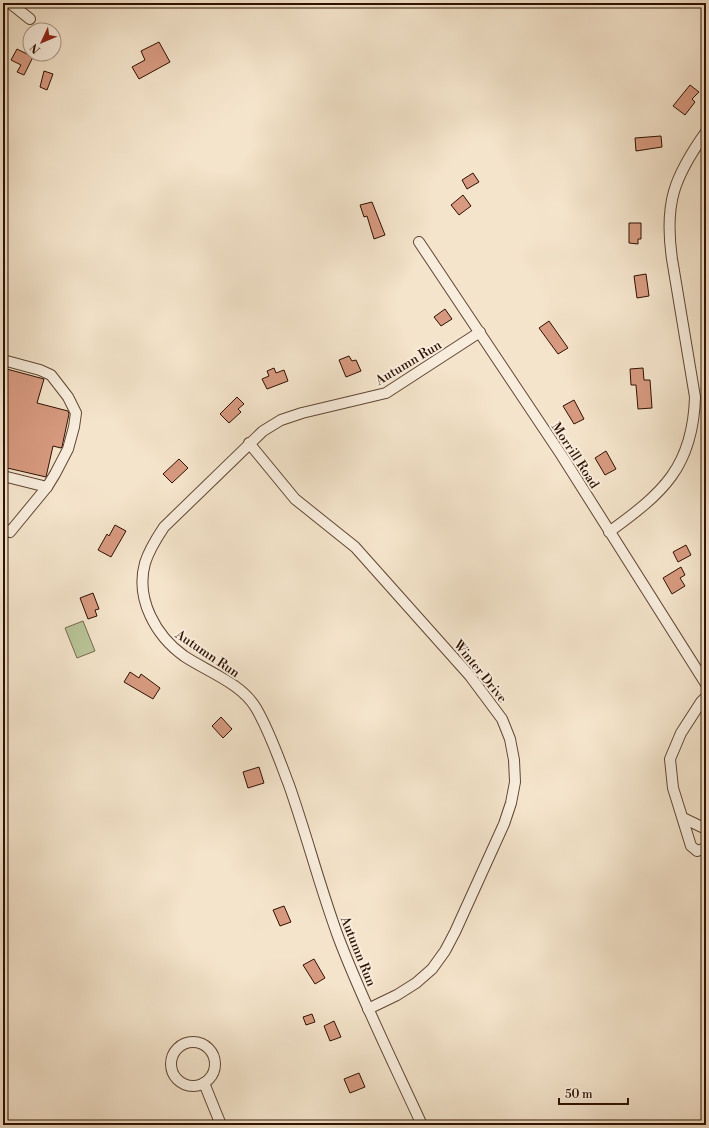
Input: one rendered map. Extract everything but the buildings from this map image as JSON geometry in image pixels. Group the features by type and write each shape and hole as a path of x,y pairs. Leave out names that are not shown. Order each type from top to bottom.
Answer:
{"street":[{"path":"10,3 30,19"},
{"path":"609,532 642,508 658,494 672,477 682,459 690,439 694,418 695,397 672,259 669,238 669,216 672,195 679,174 706,132"},
{"name":"Morrill Road","path":"420,242 480,332 706,684"},
{"name":"Autumn Run","path":"422,1125 368,1009 340,940 282,766 255,706 240,690 185,656 168,643 155,626 146,606 142,586 144,564 152,545 164,527 263,431 281,420 302,413 386,393 480,332"},
{"path":"3,360 40,370 51,375 68,397 76,412 68,449 47,487 10,532 3,528"},
{"name":"Winter Drive","path":"249,443 295,499 355,547 470,676 502,719 510,739 515,775 511,803 504,824 456,932 432,969 416,983 397,995 368,1009"},
{"path":"3,476 47,487"},
{"path":"706,697 701,702 681,733 670,759 673,788 691,846 697,851 706,848"},
{"path":"683,818 706,829"},
{"path":"196,1042 204,1044 214,1054 215,1070 212,1076 204,1083 193,1086 186,1085 175,1076 172,1069 173,1055 182,1044 196,1042"},
{"path":"204,1083 221,1125"}],"green space":[{"path":"83,621 95,651 77,658 65,628"}]}
